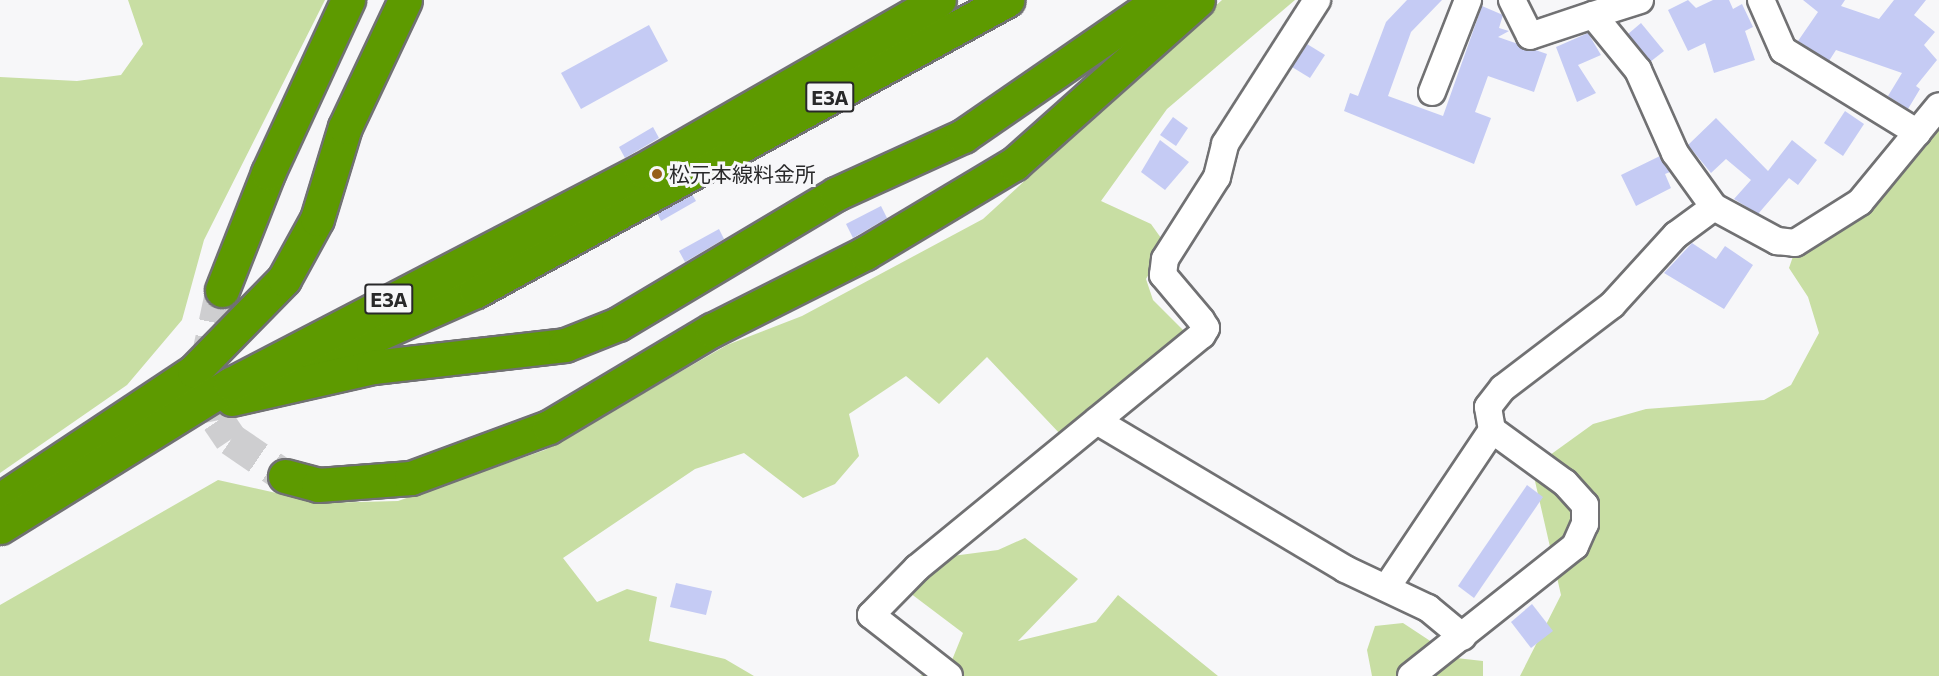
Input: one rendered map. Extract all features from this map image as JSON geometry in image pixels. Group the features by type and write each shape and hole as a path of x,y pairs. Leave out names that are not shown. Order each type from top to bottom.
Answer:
{"highway":[{"path":"222,290 268,173 348,0"},
{"path":"0,500 194,371 284,279 316,219 345,127 405,0"},
{"name":"E3A","path":"0,527 141,438 347,320 642,170 939,0"},
{"name":"E3A","path":"141,438 476,291 1007,0"},
{"path":"232,399 373,367 565,345 618,324 836,194 963,136 1160,0"},
{"path":"285,476 318,485 411,478 549,428 712,330 865,253 1014,164 1198,0"}],"street":[{"path":"949,676 871,615 917,568 1097,421 1206,328 1163,275 1163,266 1217,177 1225,144 1317,0"},
{"path":"1432,92 1468,0"},
{"path":"1512,0 1530,36 1640,0"},
{"path":"1761,0 1783,50 1918,133"},
{"path":"1593,15 1638,70 1675,153 1714,207 1761,235 1795,243 1860,202 1939,106"},
{"path":"1387,587 1492,430 1488,407 1503,388 1612,305 1676,235 1714,207"},
{"path":"1097,421 1345,569 1428,608 1462,637"},
{"path":"1411,676 1575,546 1585,524 1585,505 1566,483 1492,430"}],"green space":[{"path":"128,0 325,0 204,240 182,320 127,385 0,473 0,77 77,81 121,75 143,44"},
{"path":"1222,0 1295,0 1167,109 1101,201 1151,224 1166,245 1146,279 1153,300 1187,334 1062,436 987,357 939,404 906,376 849,414 859,456 835,484 803,498 744,453 695,469 563,558 597,602 627,589 657,597 649,641 725,659 754,676 0,676 0,605 218,480 321,503 398,501 545,450 727,345 802,316 983,219"},
{"path":"1939,110 1939,676 1520,676 1561,595 1532,468 1593,424 1646,409 1764,400 1791,385 1819,333 1808,297 1789,268 1799,239 1863,205"},
{"path":"1025,538 1078,579 1018,641 1096,622 1118,595 1218,676 920,676 952,660 963,633 910,593 937,558 998,550"},
{"path":"1403,623 1456,658 1483,661 1483,676 1372,676 1367,650 1375,626"}],"building":[{"path":"1407,0 1442,0 1411,32 1388,96 1443,116 1482,6 1503,15 1499,28 1509,31 1498,37 1547,54 1534,92 1488,76 1475,112 1491,118 1474,164 1344,111 1350,93 1358,96 1386,22"},
{"path":"1688,0 1696,8 1713,0 1729,0 1733,9 1742,4 1753,27 1745,31 1755,60 1714,73 1705,43 1688,51 1668,10"},
{"path":"1803,0 1845,0 1841,6 1879,19 1894,0 1926,0 1914,15 1935,32 1924,45 1937,60 1916,86 1920,89 1908,109 1888,96 1902,73 1836,50 1829,61 1798,41 1818,12"},
{"path":"1641,23 1664,51 1650,62 1628,34"},
{"path":"649,25 668,61 581,109 561,73"},
{"path":"1588,33 1601,55 1578,65 1596,93 1577,102 1556,47"},
{"path":"1307,44 1325,55 1310,78 1292,67"},
{"path":"1845,111 1864,124 1843,156 1824,143"},
{"path":"1173,117 1188,128 1176,146 1160,135"},
{"path":"1716,118 1768,171 1792,140 1817,160 1798,185 1789,178 1758,214 1734,199 1751,180 1726,159 1711,173 1688,145"},
{"path":"653,127 659,138 625,158 619,147"},
{"path":"1160,140 1189,162 1165,190 1141,172"},
{"path":"1660,156 1670,172 1665,174 1671,188 1636,206 1621,175"},
{"path":"692,194 696,201 661,221 657,213"},
{"path":"881,206 887,218 853,238 846,224"},
{"path":"719,229 724,239 685,262 679,251"},
{"path":"1692,243 1716,259 1725,246 1753,265 1724,309 1664,273"},
{"path":"1527,485 1543,497 1474,598 1458,586"},
{"path":"676,583 712,591 706,615 670,607"},
{"path":"1532,604 1553,631 1531,648 1511,622"}],"tunnel":[{"path":"222,290 206,365 218,420 231,439 285,476"}],"place":[{"name":"松元本線料金所","path":"657,174"}]}
